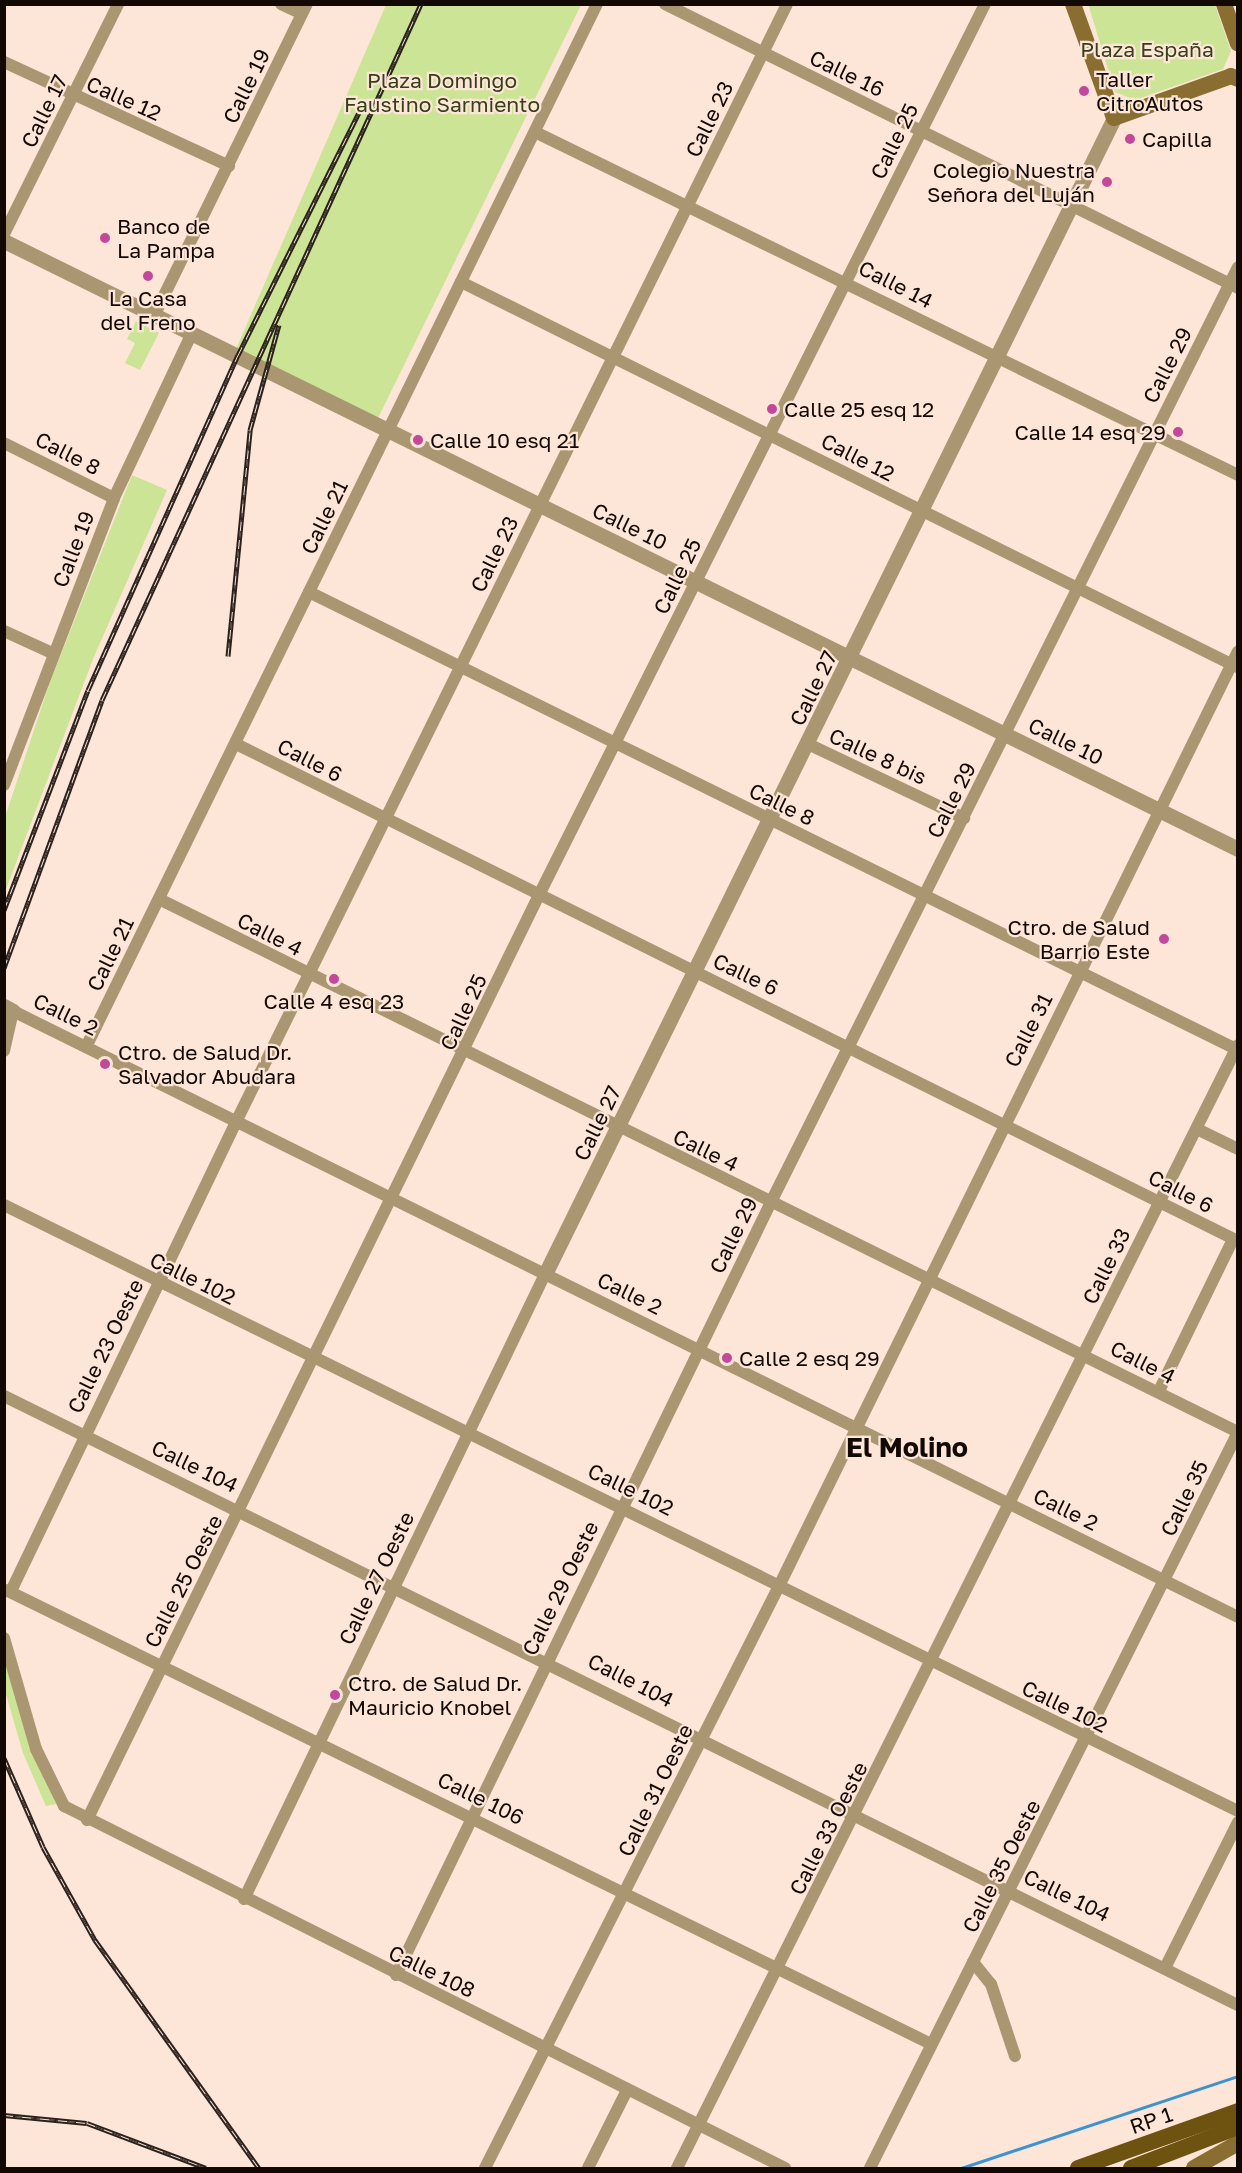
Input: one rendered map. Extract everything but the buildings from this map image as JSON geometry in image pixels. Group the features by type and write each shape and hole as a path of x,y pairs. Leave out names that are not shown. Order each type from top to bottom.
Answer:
{"main road":[{"path":"1073,4 1114,118 1235,72"},
{"path":"1224,4 1238,44"},
{"name":"RP 1","path":"1078,2169 1238,2111"},
{"name":"RP 1","path":"1131,2169 1238,2127"},
{"path":"1197,2168 1238,2143"}],"street":[{"name":"Calle 17","path":"4,234 118,4"},
{"path":"280,4 305,9"},
{"name":"Calle 21","path":"86,1047 597,4"},
{"name":"Calle 16","path":"665,4 1234,286"},
{"name":"Calle 23","path":"236,1122 787,4"},
{"name":"Calle 25","path":"390,1198 467,1052 539,895 617,745 695,582 985,4"},
{"name":"Calle 19","path":"155,314 305,9"},
{"name":"Calle 12","path":"4,62 73,96 229,166"},
{"name":"Calle 27","path":"545,1274 851,658 1114,118"},
{"name":"Calle 14","path":"535,132 689,204 1238,475"},
{"name":"Calle 10","path":"4,241 1238,849"},
{"name":"Calle 29","path":"699,1350 1153,435 1234,286 1238,267"},
{"name":"Calle 12","path":"461,282 1234,666"},
{"name":"Calle 19","path":"4,785 52,653 114,498 192,333"},
{"name":"Calle 8","path":"4,443 114,498"},
{"name":"Calle 8","path":"309,592 1079,973 1237,1048"},
{"path":"4,631 52,653"},
{"name":"Calle 31","path":"855,1427 1002,1123 1079,973 1158,810 1234,666 1238,651"},
{"name":"Calle 6","path":"236,744 1235,1240"},
{"name":"Calle 8 bis","path":"808,744 964,818"},
{"name":"Calle 4","path":"159,899 308,976 467,1052 618,1129 1085,1354 1238,1432"},
{"path":"4,1051 9,1009"},
{"name":"Calle 2","path":"9,1009 1238,1617"},
{"name":"Calle 33","path":"1011,1505 1237,1048"},
{"name":"Calle 23 Oeste","path":"8,1590 236,1122"},
{"path":"1197,1129 1238,1149"},
{"name":"Calle 25 Oeste","path":"87,1820 315,1359 390,1198"},
{"name":"Calle 102","path":"4,1205 158,1283 622,1506 1087,1739 1238,1811"},
{"path":"1159,1391 1235,1240"},
{"name":"Calle 27 Oeste","path":"244,1899 392,1586 545,1274"},
{"name":"Calle 29 Oeste","path":"396,1975 699,1350"},
{"name":"Calle 104","path":"4,1396 547,1660 1237,2003"},
{"name":"Calle 31 Oeste","path":"485,2169 780,1584 855,1427"},
{"name":"Calle 35","path":"1165,1581 1238,1432"},
{"name":"Calle 33 Oeste","path":"677,2169 1011,1505"},
{"name":"Calle 35 Oeste","path":"870,2169 931,2044 1012,1890 1165,1581"},
{"name":"Calle 106","path":"8,1590 474,1815 778,1970 931,2044"},
{"name":"Calle 108","path":"4,1638 36,1749 64,1806 87,1820 785,2169"},
{"path":"1166,1966 1238,1822"},
{"path":"973,1962 991,1984 1015,2056"},
{"path":"588,2169 627,2090"}],"green space":[{"name":"Plaza España","path":"1088,4 1215,5 1231,51 1223,69 1135,100 1115,92"},
{"name":"Plaza Domingo Faustino Sarmiento","path":"386,5 581,5 378,418 236,349"},
{"path":"136,321 159,333 140,370 125,363 135,343 127,339"},
{"path":"132,475 167,490 93,659 5,892 5,817 50,682"},
{"path":"4,1653 56,1804 46,1806 23,1753 5,1691"}],"waterway":[{"path":"961,2168 1238,2076"}],"railway":[{"path":"4,968 102,700 421,4"},
{"path":"4,910 88,690 238,355 360,110"},
{"path":"228,656 250,430 279,325"},
{"path":"4,1758 43,1847 95,1940 259,2168"},
{"path":"4,2115 87,2123 206,2168"}],"place":[{"name":"Taller CitroAutos","path":"1084,91"},
{"name":"Capilla","path":"1130,139"},
{"name":"Colegio Nuestra Señora del Luján","path":"1107,182"},
{"name":"Banco de La Pampa","path":"105,238"},
{"name":"La Casa del Freno","path":"148,276"},
{"name":"Calle 25 esq 12","path":"772,409"},
{"name":"Calle 14 esq 29","path":"1178,432"},
{"name":"Calle 10 esq 21","path":"418,440"},
{"name":"Ctro. de Salud Barrio Este","path":"1164,939"},
{"name":"Calle 4 esq 23","path":"334,979"},
{"name":"Ctro. de Salud Dr. Salvador Abudara","path":"105,1064"},
{"name":"Calle 2 esq 29","path":"727,1358"},
{"name":"Ctro. de Salud Dr. Mauricio Knobel","path":"335,1695"}],"district":[{"name":"El Molino","path":"907,1448"}]}
